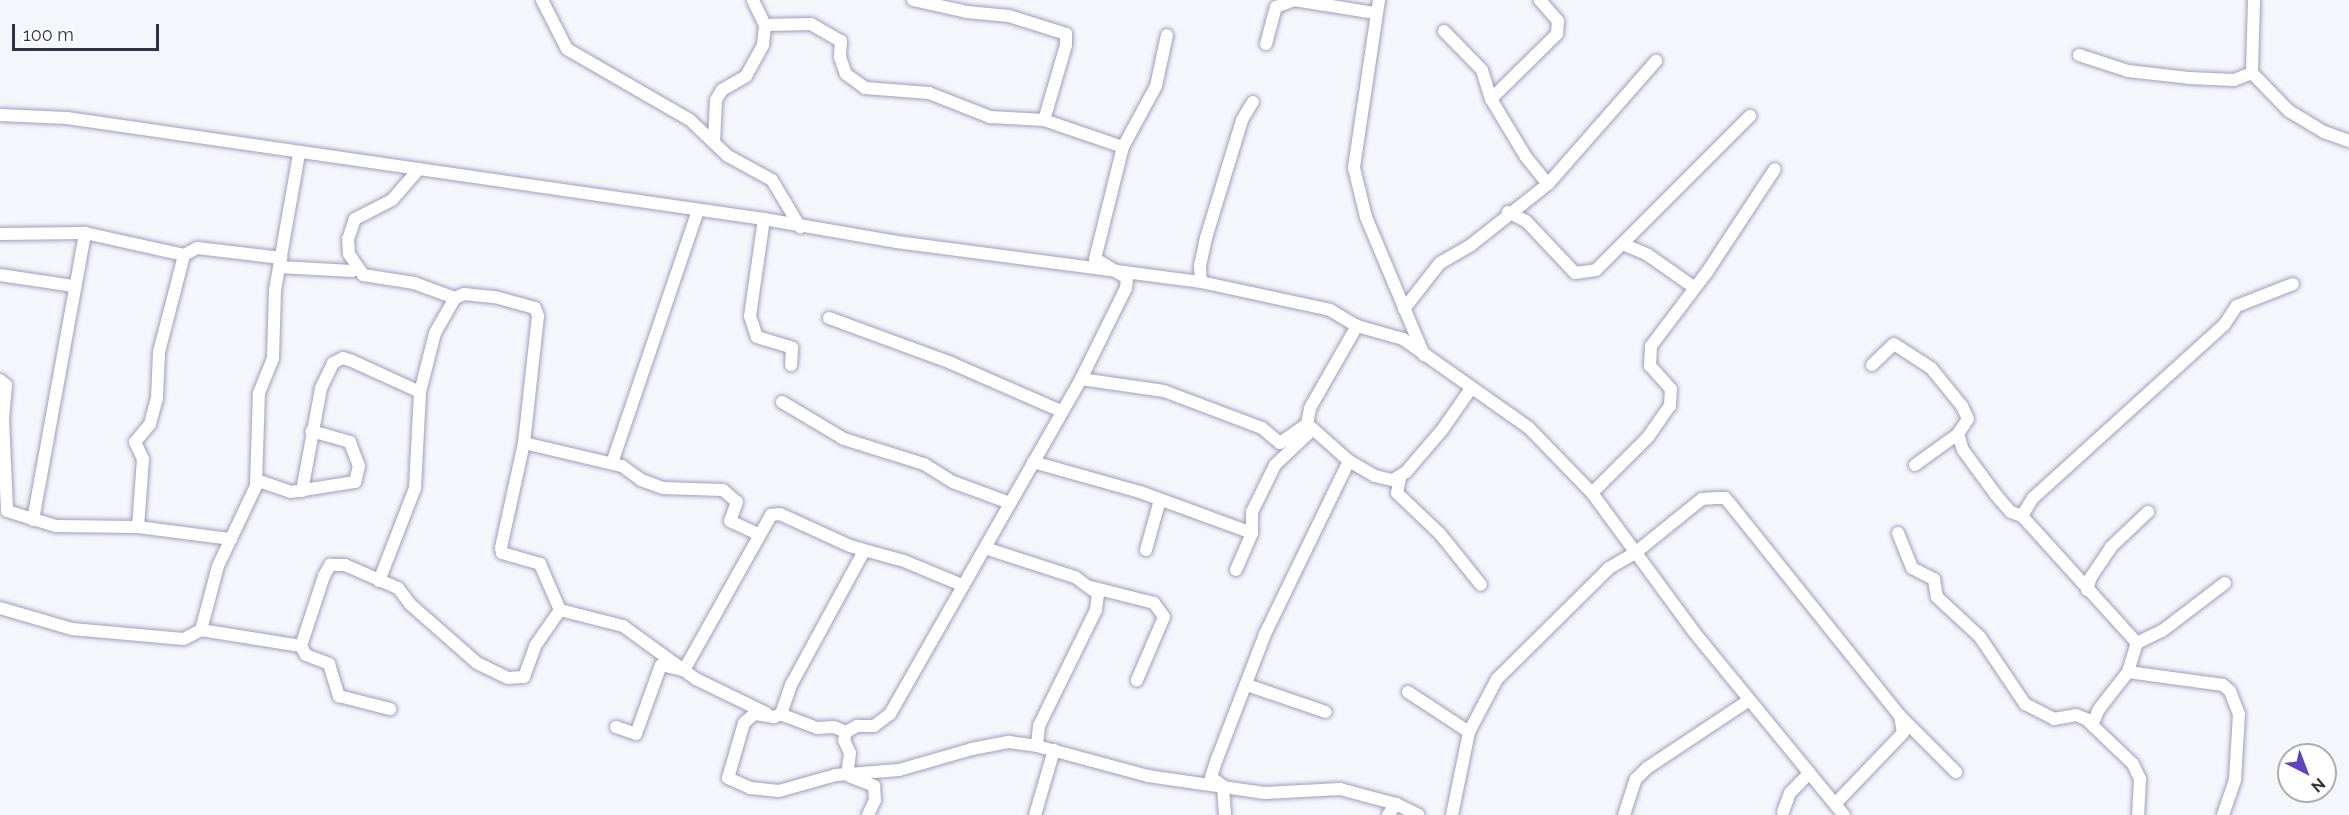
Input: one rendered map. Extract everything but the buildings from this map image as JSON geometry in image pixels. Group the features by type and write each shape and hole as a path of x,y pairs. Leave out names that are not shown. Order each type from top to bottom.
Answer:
{"street":[{"path":"542,0 560,38 576,57 600,65 690,120 728,156 772,180 800,227"},
{"path":"714,143 716,100 722,90 746,76 755,63 765,25 753,0"},
{"path":"913,0 967,12 1010,16 1066,34 1066,45 1044,120"},
{"path":"1266,44 1276,7 1294,0 1374,13"},
{"path":"1379,0 1374,13 1354,168 1366,216 1425,357"},
{"path":"1491,99 1557,34 1558,21 1540,0"},
{"path":"2254,0 2252,73 2289,111 2324,132 2349,141"},
{"path":"765,25 811,24 841,41 840,57 846,74 865,88 929,93 990,117 1044,120 1123,147"},
{"path":"1444,31 1482,70 1491,99 1548,184"},
{"path":"847,775 850,753 844,740 846,732 857,726 874,726 890,714 1080,380 1126,288 1127,278 1095,259 1123,147 1156,86 1167,35"},
{"path":"2079,55 2128,71 2189,78 2234,80 2252,73"},
{"path":"1404,309 1440,263 1472,245 1509,212 1548,184 1656,61"},
{"path":"1201,282 1200,266 1206,238 1242,120 1253,102"},
{"path":"0,115 67,118 299,154 764,219 800,227 1201,282 1330,310 1357,326 1402,339 1529,428 1592,493 1748,700 1839,811 1903,733 1900,716"},
{"path":"1509,212 1526,222 1575,273 1596,270 1624,245 1750,116"},
{"path":"0,608 72,629 184,639 201,630 207,619 211,586 256,480 259,393 273,358 274,290 299,154"},
{"path":"419,169 403,192 380,209 356,219 350,227 350,254 356,267 363,274 414,283 455,298"},
{"path":"1592,493 1648,437 1670,405 1671,389 1650,366 1651,346 1695,288 1775,169"},
{"path":"1523,204 1526,222"},
{"path":"612,463 698,210"},
{"path":"764,219 750,316 757,337 792,348 791,365"},
{"path":"0,234 85,233 184,255 197,248 351,271 356,267"},
{"path":"33,520 85,233"},
{"path":"1624,245 1648,255 1695,288"},
{"path":"138,527 143,459 135,442 150,424 157,398 159,352 184,255"},
{"path":"0,275 74,286"},
{"path":"2022,516 2033,498 2224,326 2237,306 2293,284"},
{"path":"379,580 415,488 420,392 435,333 455,298 464,294 495,297 535,308 538,316 524,443 501,548 502,553 540,564 560,610"},
{"path":"830,318 951,363 1061,411"},
{"path":"1236,570 1252,532 1252,512 1275,465 1310,426 1320,387 1357,326"},
{"path":"1872,365 1894,344 1931,368 1962,406 1968,419 1958,434 1915,465"},
{"path":"302,491 312,431 325,375 333,363 343,358 420,392"},
{"path":"0,380 6,385 3,418 8,486 5,506 7,511 33,520 75,528 138,527 231,539"},
{"path":"1080,380 1164,391 1262,428 1280,443 1310,426"},
{"path":"1397,494 1400,478 1442,430 1472,387"},
{"path":"782,402 844,439 924,464 953,482 1010,503"},
{"path":"1310,426 1349,461 1384,480 1440,534 1481,585"},
{"path":"256,480 277,490 302,491 315,486 351,486 359,476 357,456 350,442 312,431"},
{"path":"1958,434 1963,450 1996,495 2011,512 2022,516 2084,578 2087,590 2137,643"},
{"path":"524,443 612,463 663,488 723,490 736,502 730,521 758,534"},
{"path":"1225,815 1223,786 1211,777 1264,634 1349,461"},
{"path":"1033,462 1160,500 1252,532"},
{"path":"1384,480 1400,478"},
{"path":"1452,815 1469,732 1497,679 1609,568 1635,553 1702,499 1725,498 1900,716 1956,772"},
{"path":"1146,550 1160,500"},
{"path":"2084,578 2111,547 2148,512"},
{"path":"682,670 758,534 771,515 780,514 864,551 904,561 962,585"},
{"path":"1898,533 1912,568 1934,579 1937,597 1980,638 2025,704 2054,719 2076,715 2093,723 2139,772 2138,815"},
{"path":"985,548 1091,586 1154,603 1164,617 1137,680"},
{"path":"778,716 796,675 864,551"},
{"path":"390,709 339,696 329,664 306,655 301,646 330,565 345,565 398,588 410,604 477,663 508,678 524,676 535,646 560,610"},
{"path":"2093,723 2098,709 2128,672 2137,643 2162,631 2225,583"},
{"path":"1037,746 1039,726 1058,682 1096,610 1098,594 1091,586"},
{"path":"560,610 623,626 682,670"},
{"path":"201,630 301,646"},
{"path":"616,727 636,734 648,694 661,664 682,670 778,716 817,728 834,727 846,732"},
{"path":"2128,672 2223,685 2230,691 2239,714 2235,780 2223,815"},
{"path":"1247,685 1326,712"},
{"path":"1408,692 1469,732"},
{"path":"1624,815 1636,779 1647,768 1748,700"},
{"path":"778,716 754,714 748,717 727,773 732,782 779,791 847,775 899,770 972,749 1009,742 1054,750 1148,776 1265,793 1340,789 1396,804 1419,815"},
{"path":"1035,815 1054,750"},
{"path":"1784,814 1790,793 1809,773"},
{"path":"847,775 874,786 868,815"},
{"path":"1388,815 1396,804"}]}
